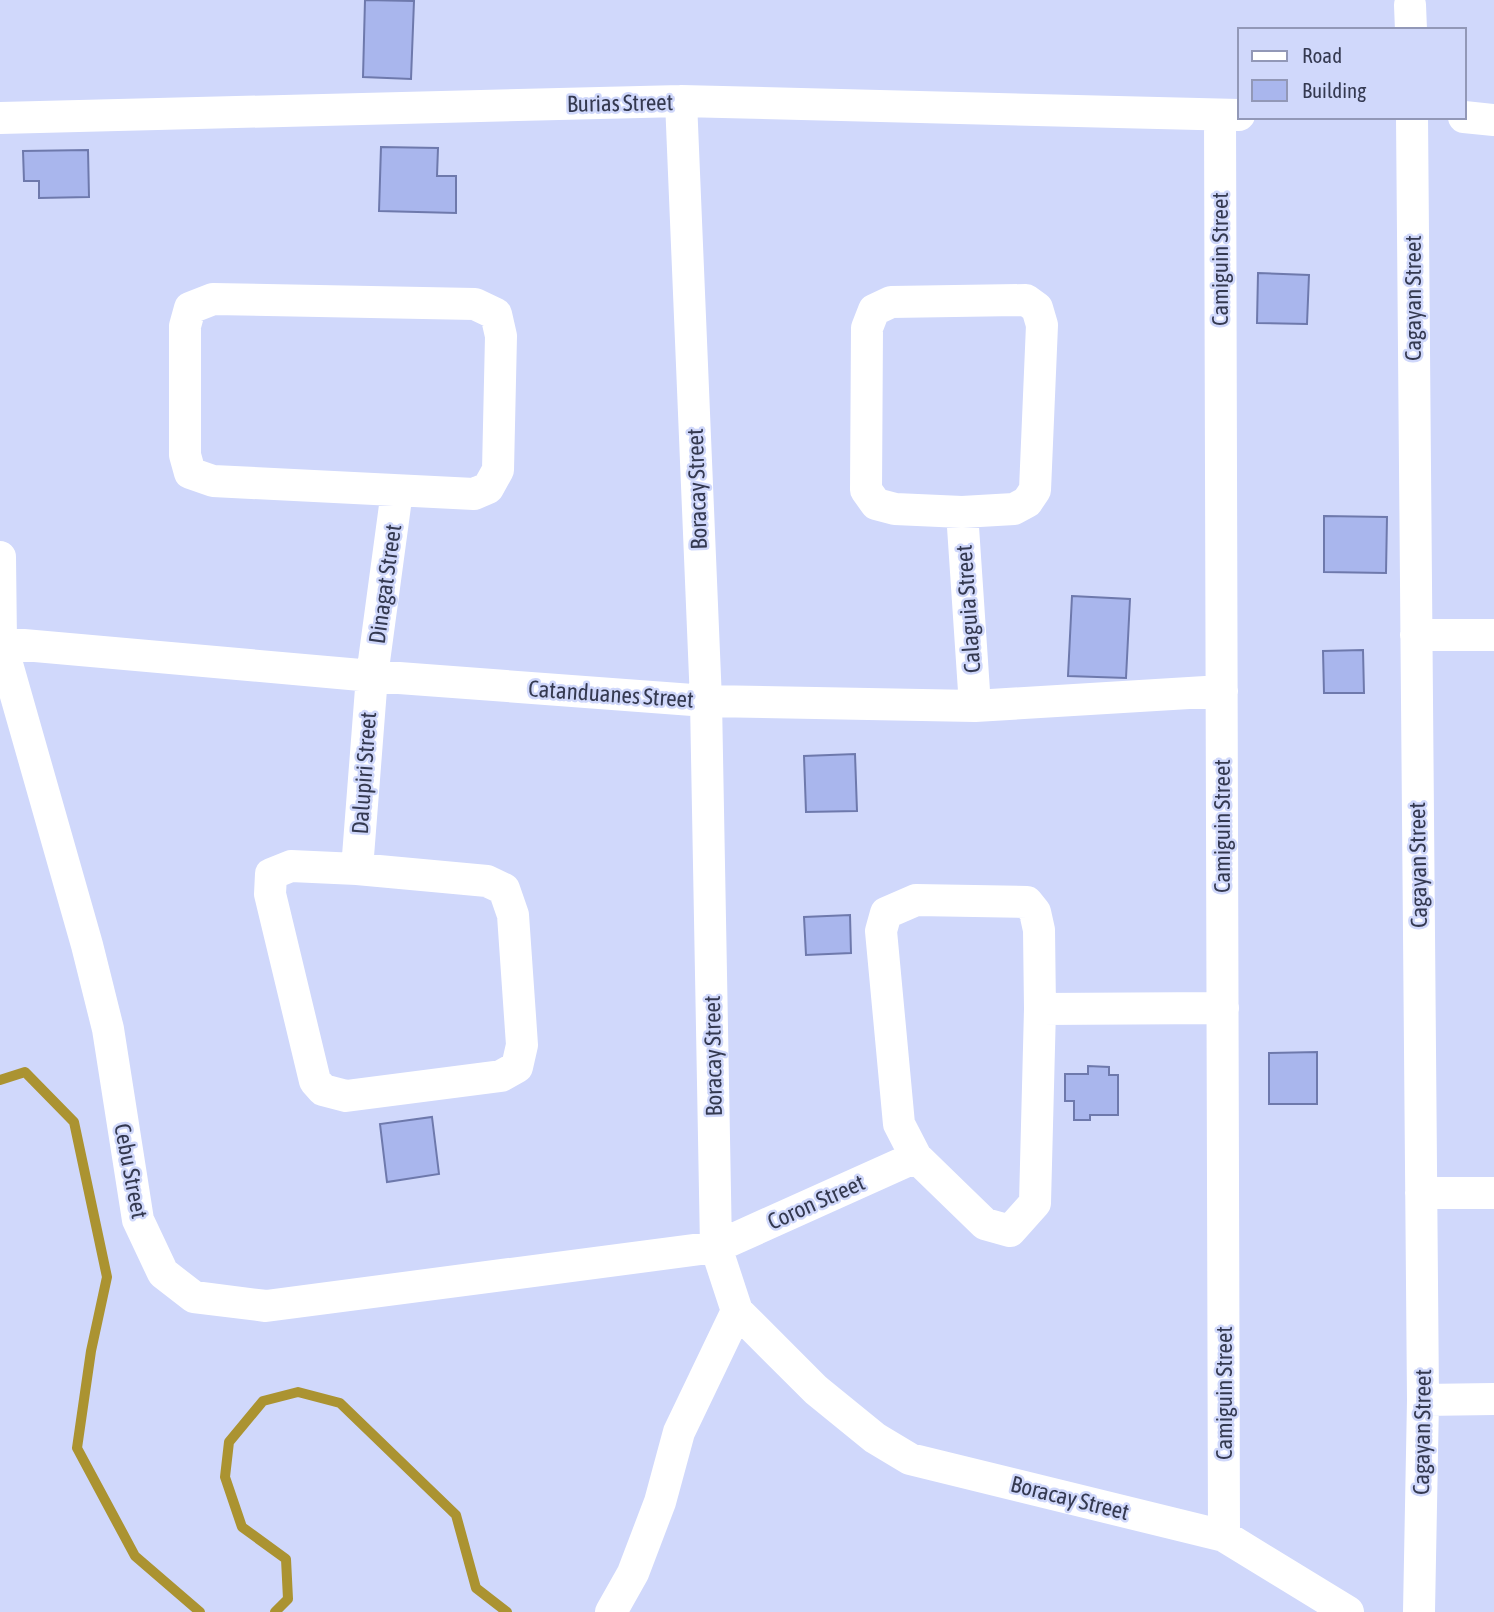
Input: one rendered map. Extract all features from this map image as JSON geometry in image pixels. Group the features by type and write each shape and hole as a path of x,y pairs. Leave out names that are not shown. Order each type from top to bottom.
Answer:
{"street":[{"name":"Burias Street","path":"0,118 681,101 1230,116"},
{"name":"Boracay Street","path":"681,101 706,701 716,1247 737,1311 816,1390 874,1438 910,1459 1224,1536 1348,1612"},
{"name":"Camiguin Street","path":"1224,1536 1222,691 1230,116"},
{"path":"1466,117 1494,120"},
{"name":"Cagayan Street","path":"1412,119 1423,1400 1419,1612"},
{"path":"213,299 227,299 475,304 496,314 501,336 498,470 488,488 474,494 397,491 213,481 190,472 185,454 184,326 190,308 213,299"},
{"path":"1026,300 1037,307 1042,325 1035,490 1027,502 1014,509 962,512 895,509 876,504 866,490 867,328 874,310 891,302 1026,300"},
{"name":"Dinagat Street","path":"372,676 397,491"},
{"name":"Calaguia Street","path":"962,512 975,706"},
{"name":"Cebu Street","path":"0,557 1,643 87,944 105,1017 138,1220 163,1273 194,1297 266,1306 716,1247"},
{"path":"1416,635 1494,635"},
{"name":"Catanduanes Street","path":"1,643 372,676 706,701 975,706 1222,691"},
{"name":"Dalupiri Street","path":"357,869 372,676"},
{"path":"290,866 357,869 487,881 504,889 513,915 514,928 522,1045 517,1067 501,1076 346,1096 323,1090 316,1081 273,908 270,894 271,874 290,866"},
{"path":"916,900 1027,902 1035,912 1039,930 1040,1009 1035,1203 1010,1231 985,1224 916,1157 899,1124 881,931 886,913 916,900"},
{"path":"1040,1009 1223,1008"},
{"name":"Coron Street","path":"716,1247 916,1157"},
{"path":"1421,1193 1494,1193"},
{"path":"611,1612 633,1573 660,1502 678,1432 737,1311"},
{"path":"1423,1400 1494,1399"}],"building":[{"path":"365,0 414,1 411,79 363,77"},
{"path":"381,147 438,148 437,176 456,176 456,213 379,211"},
{"path":"88,150 89,197 39,198 39,181 24,181 23,151"},
{"path":"1258,273 1309,275 1307,324 1257,323"},
{"path":"1324,516 1387,517 1386,573 1324,572"},
{"path":"1072,596 1130,599 1126,678 1068,676"},
{"path":"1363,650 1364,693 1324,693 1323,651"},
{"path":"855,754 857,811 806,812 804,756"},
{"path":"850,915 851,953 806,955 804,917"},
{"path":"1317,1052 1317,1104 1269,1104 1269,1053"},
{"path":"1088,1066 1109,1067 1109,1075 1118,1075 1118,1115 1090,1115 1090,1120 1074,1120 1074,1101 1065,1101 1065,1074 1088,1074"},
{"path":"432,1117 439,1174 387,1182 380,1124"}],"waterway":[{"path":"0,1080 25,1072 74,1122 107,1277 91,1351 77,1448 135,1556 200,1612"},
{"path":"275,1612 288,1599 286,1559 242,1527 225,1477 229,1442 263,1401 298,1392 340,1403 456,1515 476,1588 507,1612"}]}
